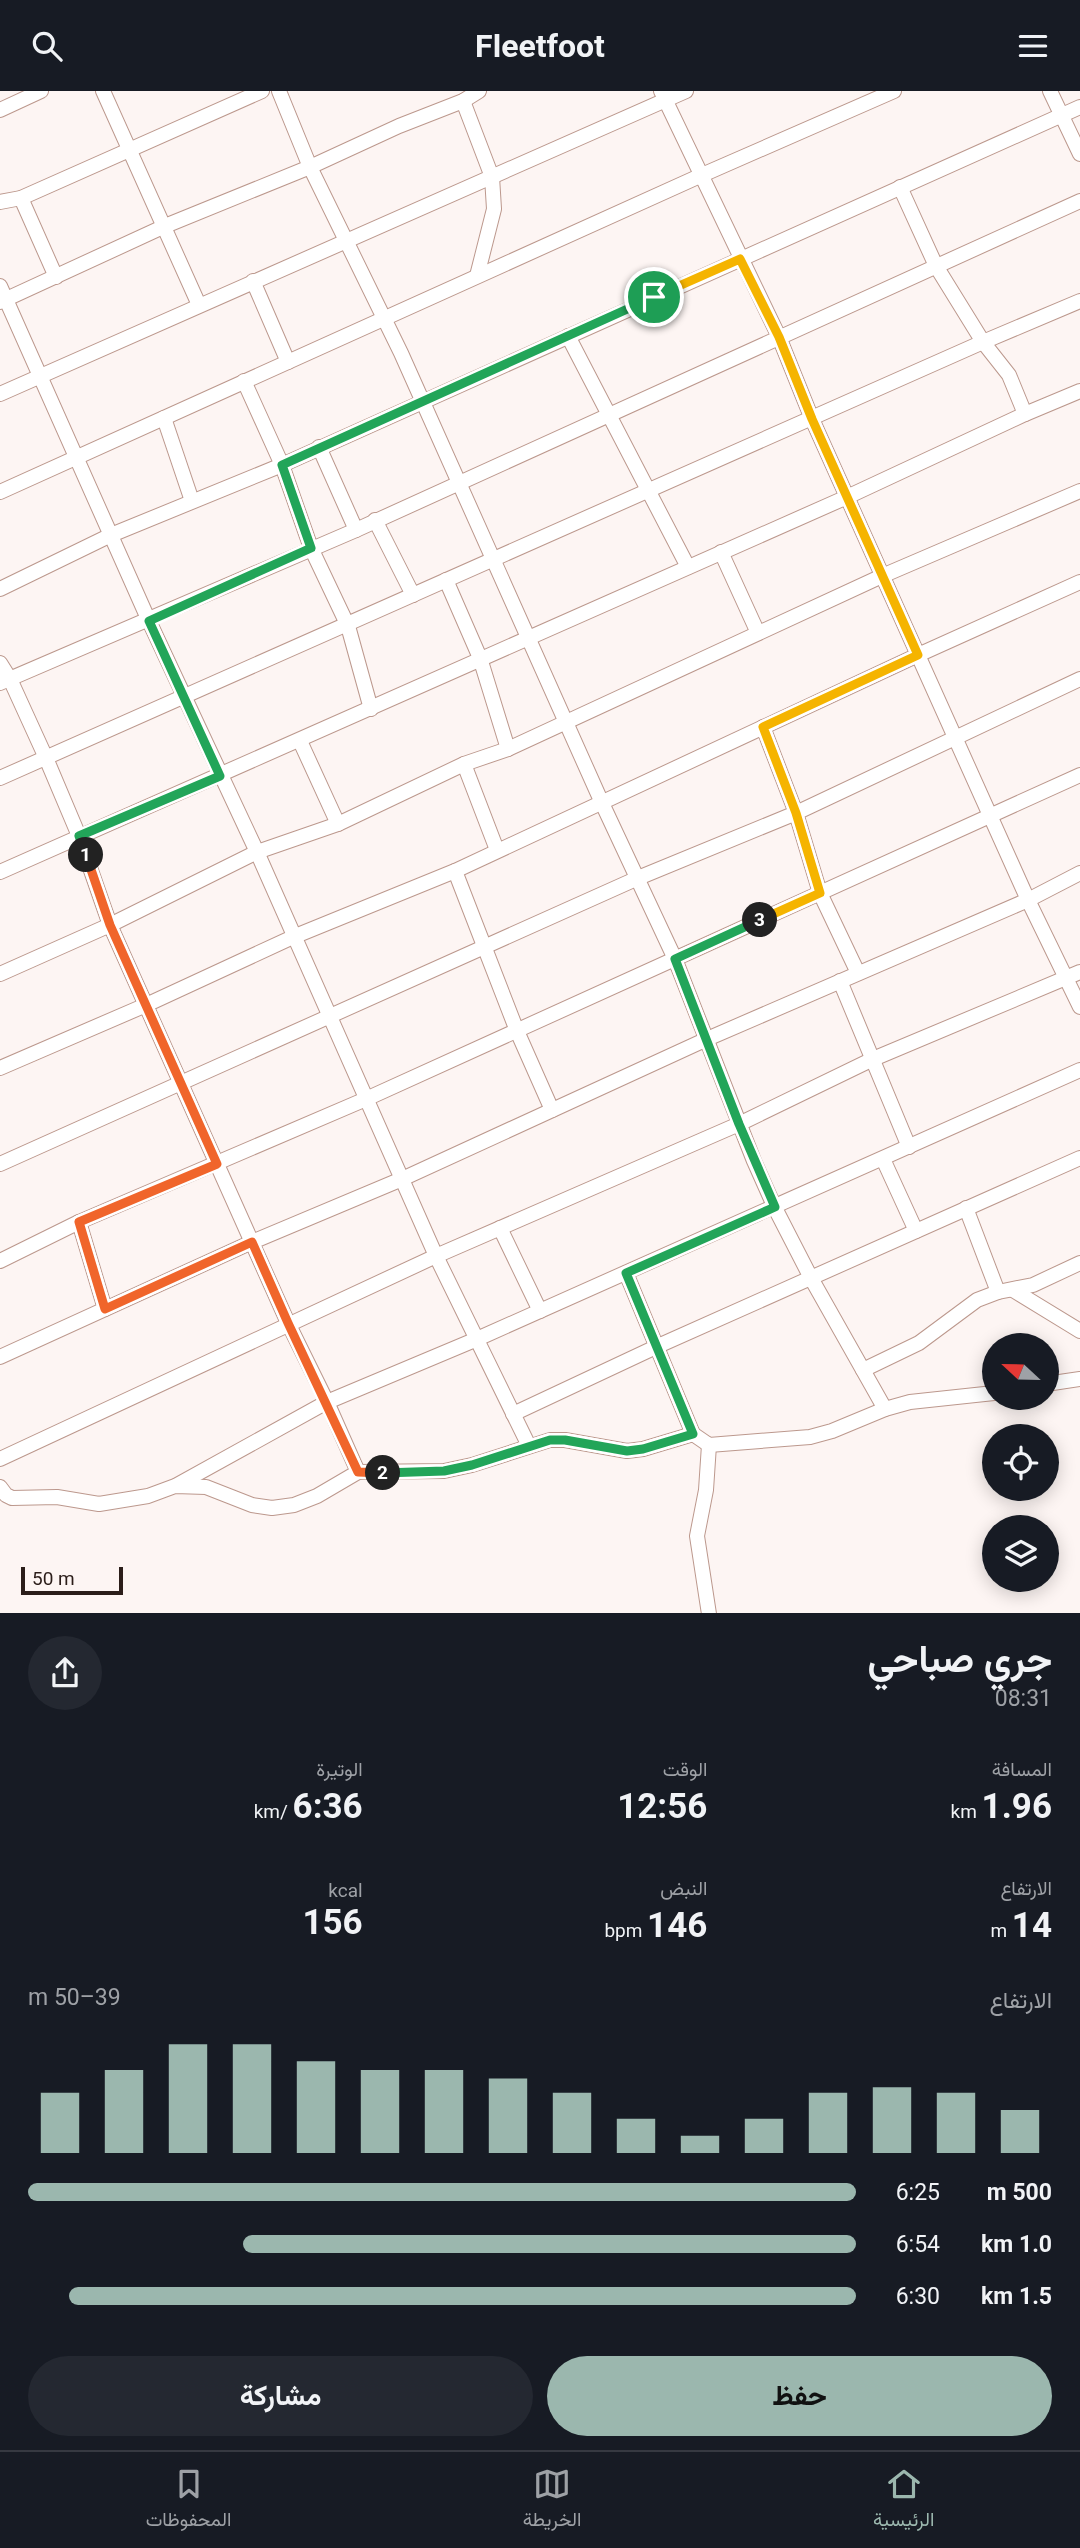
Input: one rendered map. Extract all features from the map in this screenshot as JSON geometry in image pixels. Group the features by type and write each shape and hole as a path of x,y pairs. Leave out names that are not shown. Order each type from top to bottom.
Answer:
{"street":[{"path":"0,110 41,91"},
{"path":"103,91 199,305"},
{"path":"0,202 21,198 262,91"},
{"path":"279,91 310,167 460,481 602,803 675,959 739,1124 775,1207 811,1278 885,1409"},
{"path":"479,91 310,167 165,226 55,277 2,296 257,852 436,1256 529,1446"},
{"path":"0,394 492,177 664,96 686,91"},
{"path":"0,492 894,91"},
{"path":"1050,91 1080,154"},
{"path":"664,96 779,337 812,419 1028,900 1074,975 1080,1007"},
{"path":"463,100 492,177 494,209 477,276"},
{"path":"0,589 111,535 282,465 1080,107"},
{"path":"900,187 936,266 983,342 1009,375 1025,414"},
{"path":"21,198 55,277"},
{"path":"5,681 356,530 1080,201"},
{"path":"253,281 288,362"},
{"path":"0,778 1080,301"},
{"path":"568,336 688,567"},
{"path":"244,381 282,465 311,548 348,626 370,709"},
{"path":"0,872 847,498 1080,391"},
{"path":"164,418 192,502"},
{"path":"319,447 356,530"},
{"path":"0,974 110,925 257,852 338,824 464,764 508,749 882,576 1080,491"},
{"path":"375,520 413,595"},
{"path":"721,552 758,633"},
{"path":"446,580 480,658 508,749"},
{"path":"0,1069 293,937 455,871 1080,582"},
{"path":"0,663 5,681 46,758 79,836 110,925 288,1323 358,1472"},
{"path":"0,1164 638,879 796,813 1080,679"},
{"path":"763,727 796,813 820,893 858,973"},
{"path":"300,741 338,824"},
{"path":"464,764 497,850"},
{"path":"0,1261 79,1222 366,1099 1080,775"},
{"path":"455,871 517,1031 552,1110"},
{"path":"0,1357 252,1242 402,1179 707,1039 1028,900 1080,873"},
{"path":"0,1459 288,1323 739,1124 873,1059 1074,975"},
{"path":"840,981 909,1147"},
{"path":"0,1487 6,1495 12,1497 57,1497 99,1504 148,1496 175,1486 327,1402 477,1339 1080,1070"},
{"path":"513,1414 658,1346 1080,1158"},
{"path":"883,1159 916,1231"},
{"path":"967,1208 998,1292"},
{"path":"79,1222 105,1309"},
{"path":"500,1228 540,1311"},
{"path":"863,1370 919,1343 978,1300 1049,1279 1080,1263"},
{"path":"626,1273 693,1434 709,1445 810,1437 910,1402 982,1394"},
{"path":"1013,1290 1080,1331"},
{"path":"1059,1382 1080,1378"},
{"path":"175,1486 206,1487 252,1505 272,1508 294,1505 317,1496 358,1472 444,1471 472,1465 550,1440 565,1440 627,1451 693,1434"},
{"path":"709,1445 706,1490 697,1536 709,1613"}],"route":[{"path":"740,259 779,337 812,419 918,655 763,727 796,813 820,893 675,959 739,1124 775,1207 626,1273 693,1434 627,1451 565,1440 550,1440 472,1465 444,1471 358,1472 252,1242 105,1309 79,1222 217,1164 110,925 79,836 220,776 149,621 311,548 282,465 654,297 740,259"}]}
